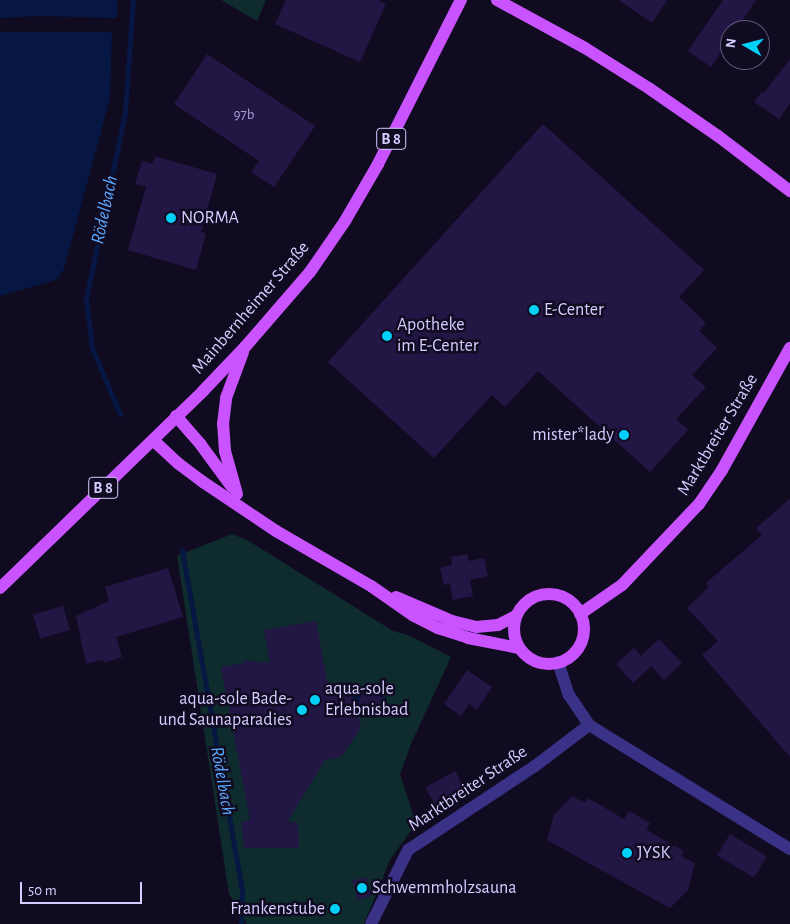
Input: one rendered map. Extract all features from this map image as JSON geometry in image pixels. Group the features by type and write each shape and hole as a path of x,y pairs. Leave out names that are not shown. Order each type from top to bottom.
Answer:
{"main road":[{"name":"Mainbernheimer Straße","path":"0,588 245,348 310,272 345,221 378,164 461,0"},
{"path":"502,3 585,48 650,89 718,136 790,191"},
{"path":"236,494 225,451 223,424 226,398 245,348"},
{"name":"Marktbreiter Straße","path":"580,614 622,585 699,504 722,470 790,348"},
{"path":"176,416 201,445 249,512"},
{"path":"153,440 187,470 276,531 371,586 414,616 438,628 468,638 519,648"},
{"path":"371,586 464,625 488,626 516,616 529,600 547,594 567,599 580,614 583,624 580,643 575,652 558,662 540,663 532,660 519,648 514,632 516,616"}],"street":[{"path":"558,662 568,694 589,725 790,849"},
{"name":"Marktbreiter Straße","path":"371,924 408,850 539,763 589,725"}],"green space":[{"path":"221,0 266,0 257,21"},
{"name":"aqua-sole Erlebnisbad","path":"232,534 247,540 393,631 408,635 451,657 411,744 400,774 416,824 391,858 364,924 247,924 229,894 177,556"}],"water":[{"path":"0,0 117,0 117,18 39,16 0,18"},
{"path":"0,32 112,32 110,98 64,269 56,280 0,296"},
{"path":"358,687 381,691 387,699 383,713 376,716 358,714 345,705"}],"building":[{"path":"286,0 378,0 386,4 360,62 275,24"},
{"path":"619,0 667,0 652,23"},
{"path":"723,0 756,0 743,20 720,20 720,53 711,67 688,51"},
{"path":"207,54 315,126 274,187 251,172 259,161 174,104"},
{"path":"790,59 790,103 779,119 754,102 762,92 764,93"},
{"name":"E-Center","path":"543,124 704,270 679,297 706,323 699,331 717,348 692,375 706,387 676,419 688,430 650,472 538,371 505,407 492,395 434,458 328,362"},
{"name":"NORMA","path":"155,156 217,174 201,232 206,233 196,270 128,250 146,187 135,184 142,161 153,164"},
{"path":"790,499 790,757 702,655 718,641 687,608 709,587 706,583 762,535 756,528"},
{"path":"467,554 469,561 484,558 488,576 470,580 473,596 453,600 450,584 444,585 440,568 452,565 451,557"},
{"path":"168,568 183,617 116,637 122,657 104,663 103,660 86,664 76,616 109,601 105,587"},
{"path":"63,606 70,630 40,639 33,615"},
{"name":"aqua-sole Bade- und Saunaparadies","path":"316,621 327,681 355,700 361,728 341,757 325,760 288,821 298,823 299,848 244,848 241,822 250,820 221,667 244,663 244,660 270,663 264,630"},
{"path":"659,639 682,663 664,680 651,666 633,683 616,664 634,648 641,656"},
{"path":"467,670 492,687 477,710 469,704 461,716 444,704"},
{"path":"364,689 373,691 384,699 380,711 376,713 357,708"},
{"path":"455,771 467,793 437,809 425,787"},
{"name":"JYSK","path":"572,796 585,803 588,798 624,819 629,811 650,823 646,830 684,851 681,856 695,863 688,890 670,908 547,840 554,815"},
{"path":"730,834 767,856 754,878 717,855"},
{"name":"Schwemmholzsauna","path":"366,877 371,896 358,900 352,881"}],"waterway":[{"name":"Rödelbach","path":"120,414 92,348 86,299 125,113 133,0"},
{"name":"Rödelbach","path":"182,550 242,892 241,924"}],"place":[{"name":"NORMA","path":"171,218"},
{"name":"E-Center","path":"534,310"},
{"name":"Apotheke im E-Center","path":"387,336"},
{"name":"mister*lady","path":"624,435"},
{"name":"aqua-sole Erlebnisbad","path":"315,700"},
{"name":"aqua-sole Bade- und Saunaparadies","path":"302,710"},
{"name":"JYSK","path":"627,853"},
{"name":"Schwemmholzsauna","path":"362,888"},
{"name":"Frankenstube","path":"335,909"}]}
